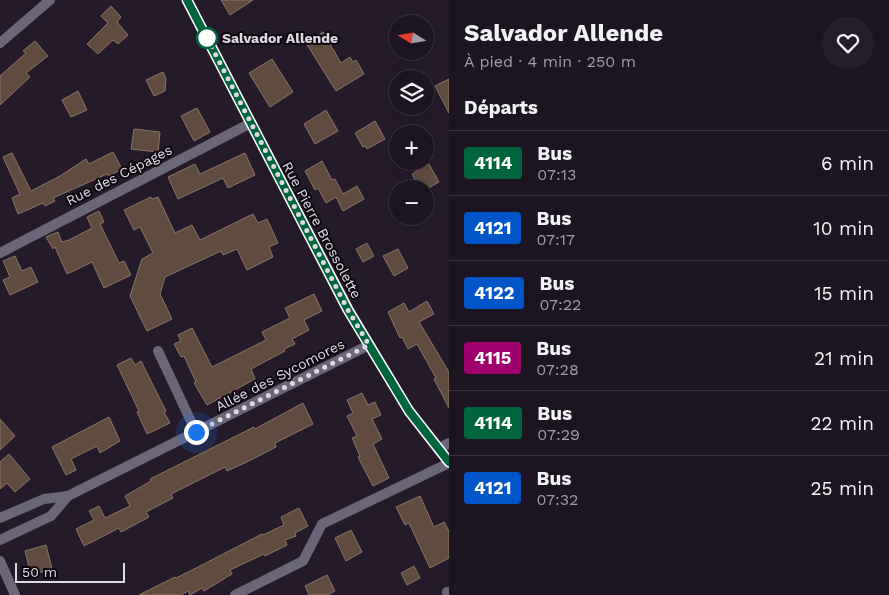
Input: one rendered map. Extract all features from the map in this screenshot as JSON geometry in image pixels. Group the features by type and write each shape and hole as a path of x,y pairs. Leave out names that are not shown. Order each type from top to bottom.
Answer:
{"street":[{"path":"0,44 50,0"},
{"name":"Rue Pierre Brossolette","path":"187,0 348,310 409,411 449,462"},
{"name":"Rue des Cépages","path":"0,253 251,123"},
{"name":"Allée des Sycomores","path":"0,518 44,499 68,496 369,345"},
{"path":"158,351 196,432"},
{"path":"438,449 449,443"},
{"path":"235,595 303,561 322,524 449,462"},
{"name":"Allée des Sycomores","path":"0,540 51,516 68,496"},
{"path":"0,561 15,595"}],"building":[{"path":"221,0 253,0 230,15"},
{"path":"111,6 121,17 117,22 128,35 118,44 113,40 98,54 87,44 108,23 101,16"},
{"path":"323,32 341,63 350,57 353,62 356,60 364,74 336,91 306,43"},
{"path":"35,41 48,56 26,73 30,77 0,105 0,76 26,53 23,51"},
{"path":"272,59 293,92 270,107 249,73"},
{"path":"163,72 166,79 165,91 154,96 146,80"},
{"path":"449,79 449,113 435,86"},
{"path":"78,91 87,110 71,117 62,100"},
{"path":"197,108 210,132 194,141 181,116"},
{"path":"326,110 338,131 315,144 304,124"},
{"path":"375,121 385,139 367,149 366,146 363,147 355,133"},
{"path":"134,129 160,132 158,152 131,149"},
{"path":"113,152 122,169 53,198 55,201 45,206 43,203 18,214 12,198 20,194 3,157 12,153 31,191 60,176 86,159 89,164"},
{"path":"245,153 255,175 228,188 223,178 178,199 168,177 195,164 200,174"},
{"path":"322,161 332,180 335,179 343,194 357,186 364,199 343,211 336,197 326,203 318,188 315,190 305,171"},
{"path":"419,170 432,170 439,182 434,185 434,180 415,180 412,174"},
{"path":"151,197 152,199 158,197 175,233 192,225 200,240 253,214 258,223 267,219 278,243 269,247 273,257 247,270 237,249 223,255 221,251 165,277 160,294 172,319 147,331 130,296 142,259 153,253 140,227 134,230 124,210"},
{"path":"99,211 104,222 100,224 119,263 124,261 131,275 104,288 92,262 67,274 55,247 53,249 46,237 58,232 62,242 69,240 92,228 87,217"},
{"path":"367,243 374,256 363,262 356,249"},
{"path":"398,249 408,268 394,276 383,256"},
{"path":"15,256 22,271 31,267 38,282 10,295 3,280 10,277 3,261"},
{"path":"314,294 322,311 304,320 309,330 292,339 295,344 284,349 285,351 251,369 255,379 207,405 194,383 196,382 184,356 181,357 174,344 181,341 178,335 192,328 212,367 266,340 262,332 290,318 285,308"},
{"path":"427,301 434,314 419,322 449,372 449,408 434,379 436,378 417,344 408,349 402,337 400,338 388,312 404,303 409,312"},
{"path":"131,358 135,365 141,361 170,423 147,434 137,412 139,411 117,365"},
{"path":"362,393 368,405 375,402 381,415 372,419 382,439 373,444 389,478 373,486 358,457 360,456 352,438 357,436 347,416 353,413 347,400"},
{"path":"303,403 313,424 275,443 276,447 249,461 227,471 225,467 171,494 173,498 146,512 149,517 121,532 119,528 84,546 76,529 94,520 89,511 99,506 105,518 130,506 125,496 151,481 150,479 254,427 255,429"},
{"path":"109,417 120,441 100,453 97,446 71,459 76,470 66,475 52,447"},
{"path":"0,419 15,436 0,450"},
{"path":"9,454 30,479 15,492 7,483 0,489 0,462"},
{"path":"420,496 434,527 444,522 449,531 449,558 430,568 409,523 405,525 396,507"},
{"path":"299,508 308,526 295,533 296,536 285,540 287,545 230,570 232,574 204,591 202,588 190,595 188,591 181,595 139,595 284,525 281,517"},
{"path":"351,530 362,552 346,561 335,538"},
{"path":"46,545 52,569 31,575 25,551"},
{"path":"414,566 420,578 407,585 401,573"},
{"path":"327,575 335,591 328,595 309,595 305,586"}],"bus line":[{"name":"4114","path":"187,0 348,310 409,411 449,462"}],"place":[{"name":"Salvador Allende","path":"207,38"}],"route":[{"path":"196,432 369,345 348,310 207,38"}]}
